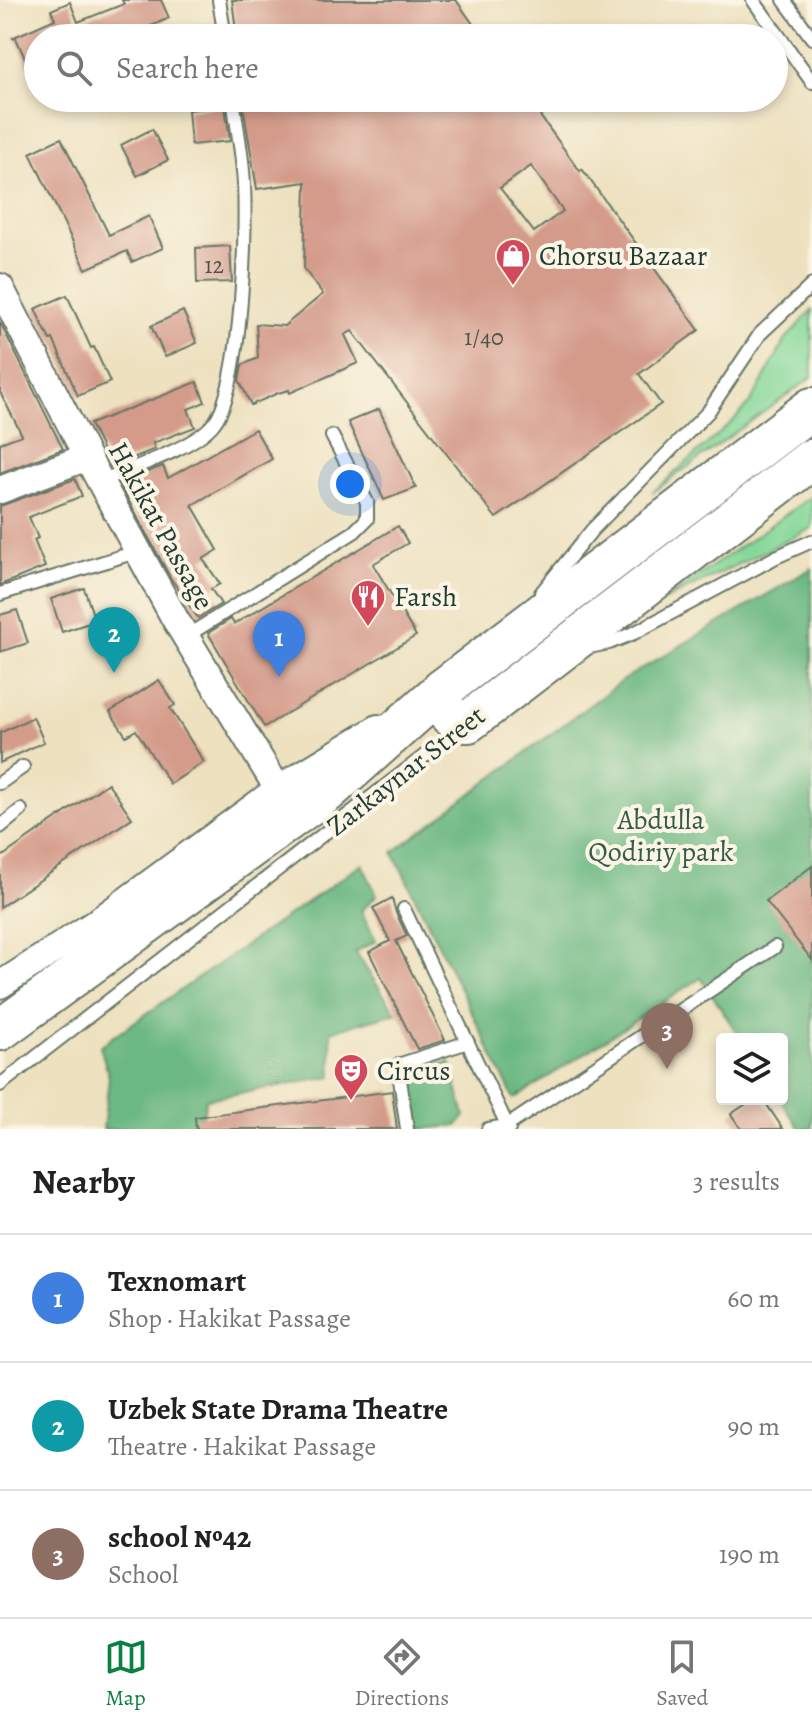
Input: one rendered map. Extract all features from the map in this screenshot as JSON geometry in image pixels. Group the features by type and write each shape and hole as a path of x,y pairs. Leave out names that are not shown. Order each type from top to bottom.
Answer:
{"main road":[{"name":"Zarkaynar Street","path":"0,1030 327,792 443,689 812,408"},
{"name":"Zarkaynar Street","path":"468,722 812,459"},
{"path":"443,689 442,701 446,713 456,720 468,722"}],"street":[{"name":"Hakikat Passage","path":"0,287 87,457 185,637 278,789"},
{"path":"0,490 87,457"},
{"path":"0,985 97,922 278,789 443,689"}],"lane":[{"path":"219,0 223,24"},
{"path":"753,0 770,24"},
{"path":"784,0 812,38"},
{"path":"788,49 812,82"},
{"path":"101,481 198,439 215,423 226,403 233,367 244,257 244,173 235,112"},
{"path":"496,648 592,530 708,412 760,334 812,285"},
{"path":"185,637 354,532 367,519 367,502 332,436"},
{"path":"558,653 609,643 634,633 812,541"},
{"path":"0,594 139,551"},
{"name":"Zarkaynar Street","path":"0,1085 468,722"},
{"path":"0,783 23,767"},
{"path":"0,827 21,810"},
{"path":"404,909 508,1127"},
{"path":"488,1129 508,1127 775,947"},
{"path":"407,1129 398,1065 468,1042"}],"green space":[{"path":"812,310 812,377 652,493 751,402 786,339"},
{"path":"812,496 812,528 663,601"},
{"name":"Abdulla Qodiriy park","path":"812,568 812,1129 800,1129 784,1105 788,1105 788,1033 737,1033 701,978 514,1099 393,852 626,678"},
{"path":"362,864 377,895 361,911 376,941 355,952 396,1013 331,1031 332,1077 206,1099 200,1129 103,1129 109,1077 100,1046"},
{"path":"450,1062 465,1116 457,1126 419,1129 409,1069"}],"building":[{"path":"122,0 161,0 169,18 156,24 44,24 55,19 51,10 70,2 78,22 124,4"},
{"path":"232,0 456,0 473,24 235,24"},
{"path":"24,33 24,56 16,38 12,38"},
{"path":"188,112 226,112 230,141 191,145"},
{"path":"244,112 537,112 699,330 639,374 661,404 496,518 352,331 345,335 358,363 290,393 289,390 278,393 251,405 239,380 242,365 258,358 256,324 284,326 323,294 304,269 306,182 257,189","holes":["531,166 563,211 534,232 500,188"]},
{"path":"152,129 168,160 137,176 121,145"},
{"path":"61,138 109,235 149,216 163,248 132,262 127,251 86,269 30,153"},
{"path":"230,246 232,282 197,283 196,248"},
{"path":"67,295 110,382 78,396 53,339 50,340 35,309"},
{"path":"183,311 197,343 165,357 151,326"},
{"path":"0,322 63,449 0,473 0,443 22,435 0,392"},
{"path":"197,382 205,402 188,409 195,427 153,443 155,449 111,467 90,424"},
{"path":"379,409 416,488 384,500 348,422"},
{"path":"255,429 272,459 192,505 218,550 203,559 220,584 211,589 221,604 198,618 170,577 119,483 163,466 168,478"},
{"path":"75,479 82,496 29,517 45,567 0,585 0,506"},
{"path":"398,526 408,543 373,564 416,636 264,727 208,633 231,619 234,624"},
{"path":"84,588 95,621 62,632 51,599"},
{"path":"17,610 28,643 0,652 0,615"},
{"path":"159,680 175,705 170,708 204,762 170,784 136,730 126,736 110,712"},
{"path":"33,717 44,742 0,763 0,733"},
{"path":"108,783 132,818 0,907 0,858"},
{"path":"812,866 812,960 766,901"},
{"path":"392,898 407,936 396,941 445,1040 417,1049 369,952 390,941 373,908"},
{"name":"Circus","path":"392,1091 397,1129 196,1129 195,1117"},
{"path":"745,1105 767,1105 783,1129 741,1129 731,1114"}],"place":[{"name":"Chorsu Bazaar","path":"513,287"},
{"name":"Farsh","path":"368,628"},
{"name":"Uzbek State Drama Theatre","path":"114,673"},
{"name":"Texnomart","path":"279,677"},
{"name":"school №42","path":"667,1069"},
{"name":"Circus","path":"351,1102"}]}
